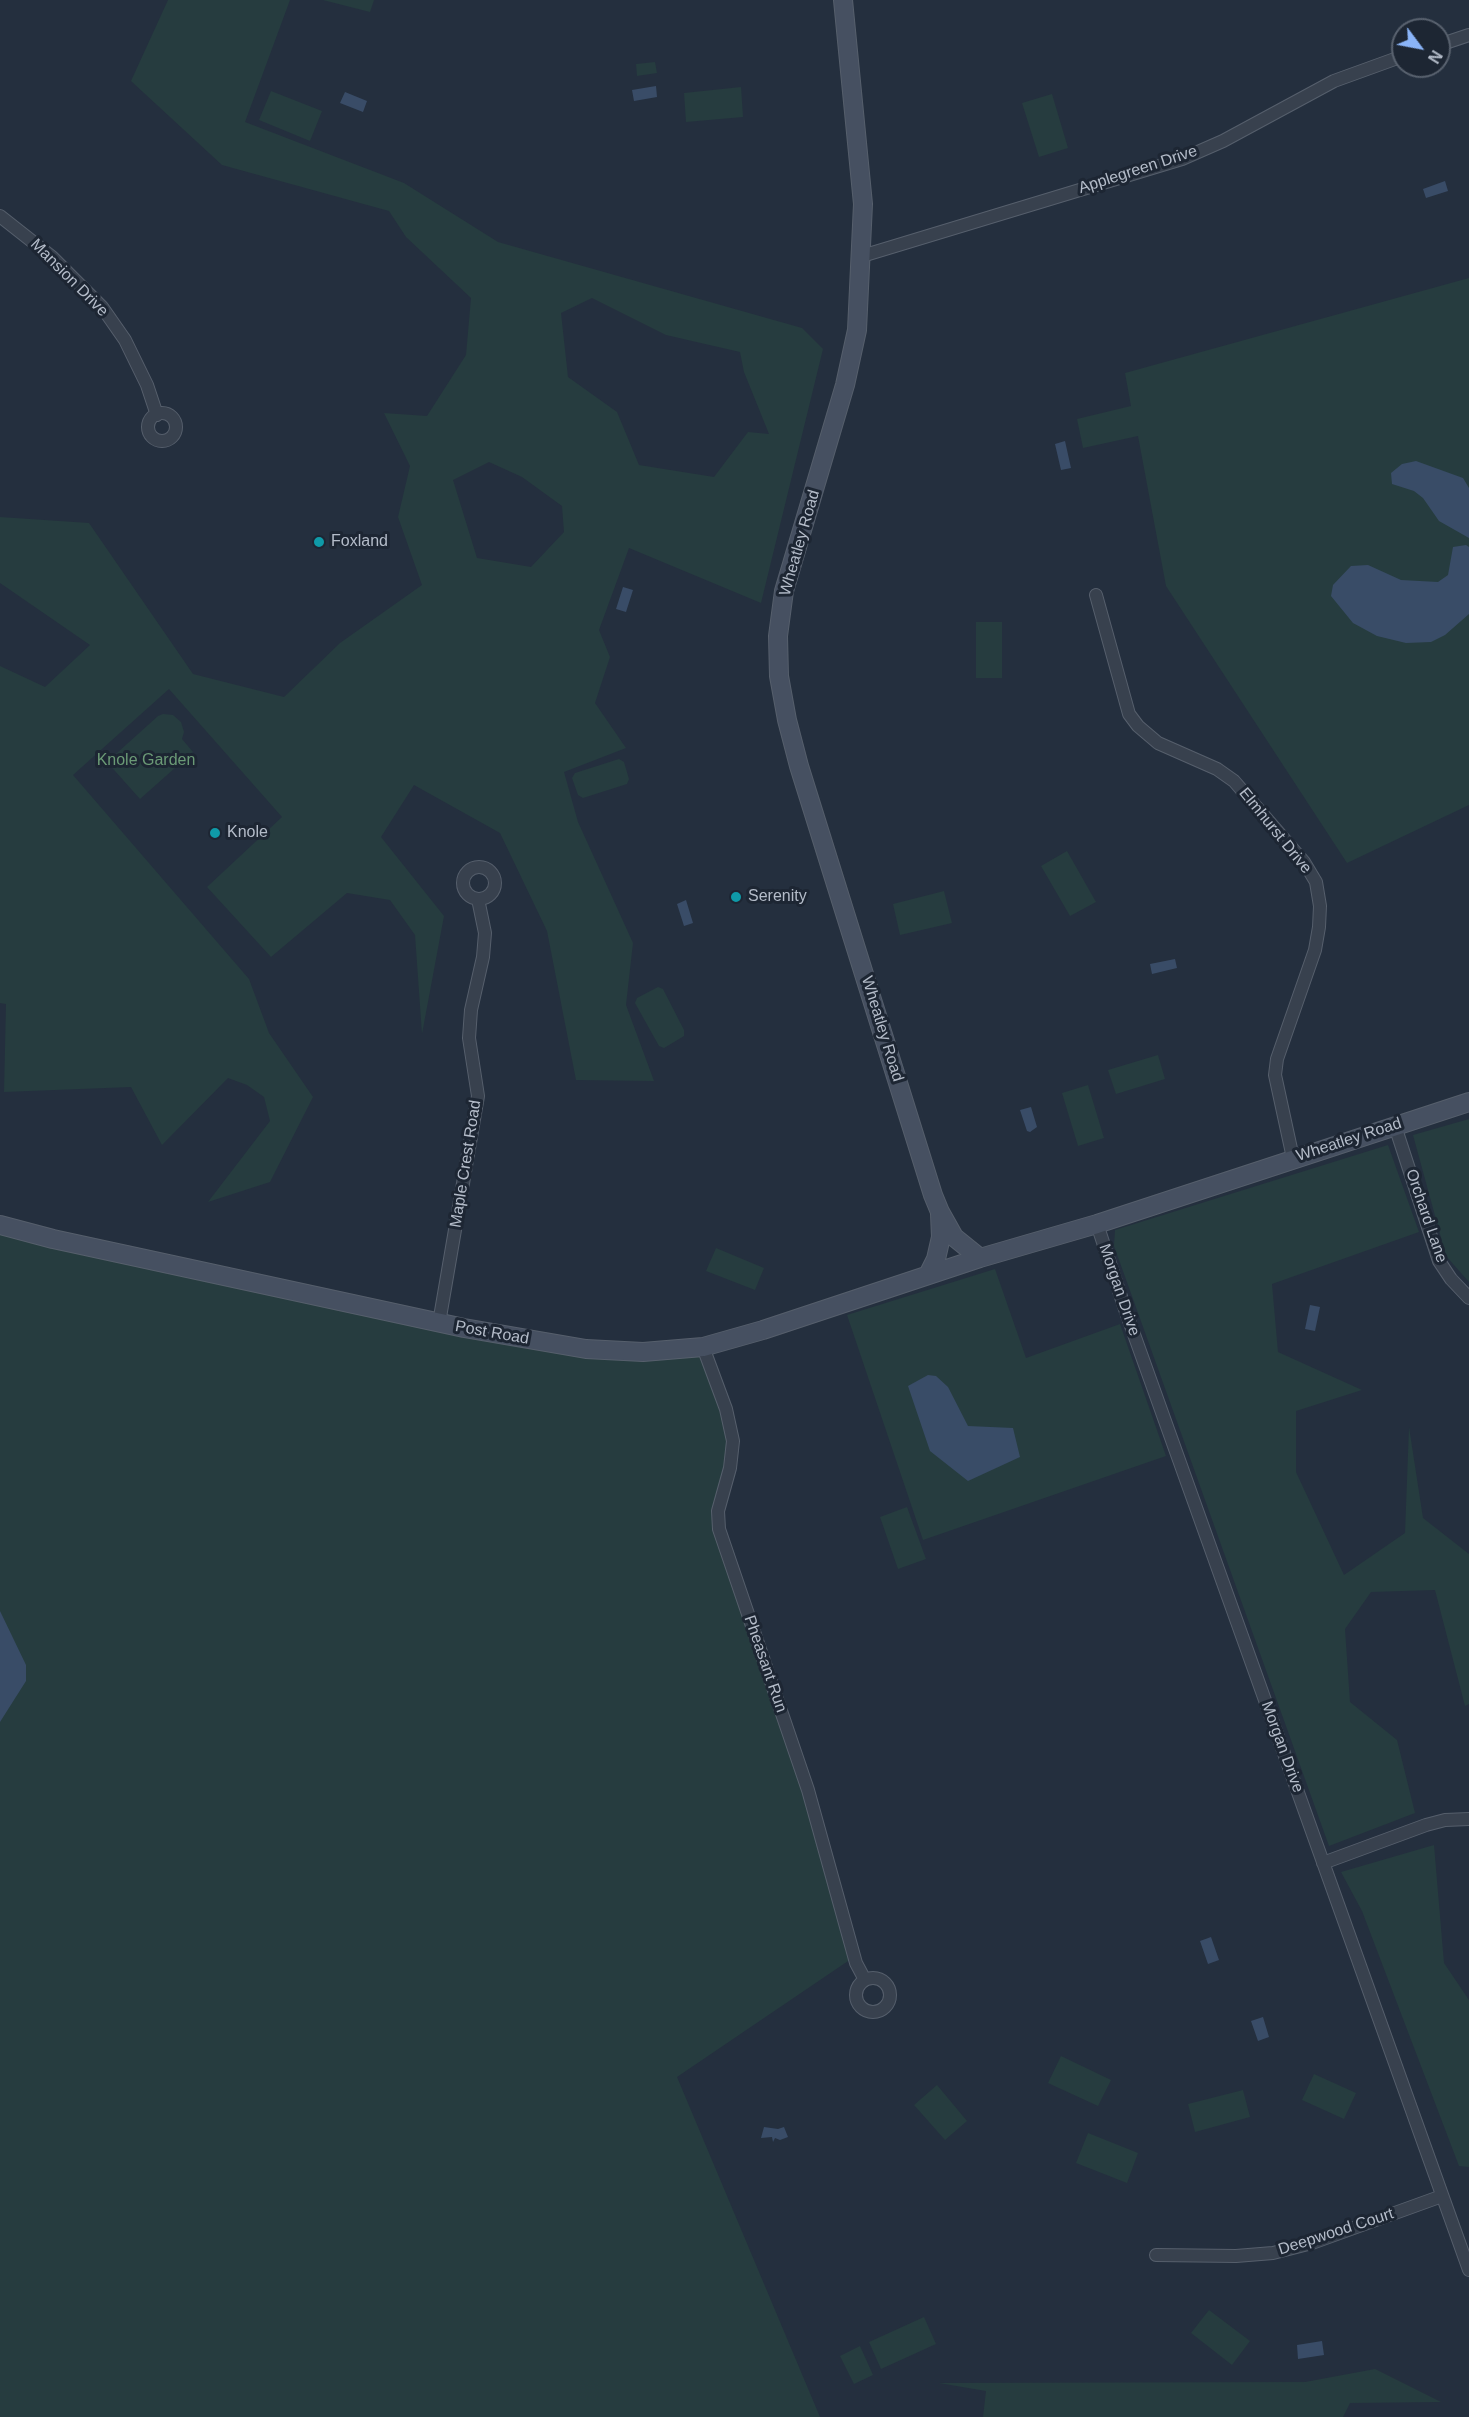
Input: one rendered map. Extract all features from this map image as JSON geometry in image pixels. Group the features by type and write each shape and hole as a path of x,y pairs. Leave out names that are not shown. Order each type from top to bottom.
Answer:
{"main road":[{"name":"Wheatley Road","path":"843,0 863,204 857,330 845,385 784,591 778,636 779,676 799,766 940,1212 954,1237 980,1258 1097,1224 1469,1102"},
{"name":"Wheatley Road","path":"928,1275 936,1259 941,1237 940,1212"},
{"name":"Post Road","path":"0,1225 53,1239 439,1323 586,1349 643,1352 703,1347 763,1330 980,1258"}],"street":[{"path":"1451,41 1469,35"},
{"name":"Applegreen Drive","path":"862,256 1182,159 1222,141 1334,81 1391,60"},
{"name":"Mansion Drive","path":"0,216 52,257 102,307 125,340 147,385 157,415"},
{"name":"Elmhurst Drive","path":"1096,595 1129,714 1138,726 1158,743 1217,769 1234,782 1304,862 1316,882 1320,906 1317,939 1307,975 1277,1059 1275,1075 1293,1158"},
{"name":"Maple Crest Road","path":"439,1323 478,1096 469,1038 471,1010 483,957 485,933 478,899"},
{"name":"Orchard Lane","path":"1395,1126 1439,1261 1451,1279 1469,1298"},
{"name":"Morgan Drive","path":"1097,1224 1126,1312 1469,2270"},
{"name":"Pheasant Run","path":"703,1347 726,1409 733,1441 730,1468 718,1511 718,1529 808,1790 856,1963 865,1980"},
{"path":"1323,1863 1426,1825 1445,1820 1469,1819"},
{"name":"Deepwood Court","path":"1156,2255 1236,2256 1273,2253 1312,2243 1442,2196"}],"green space":[{"path":"168,0 290,0 245,122 404,183 498,242 802,328 823,349 761,603 629,548 599,630 610,657 595,703 626,748 564,772 578,822 633,943 626,1005 654,1081 576,1080 547,931 500,833 414,785 381,837 444,916 422,1034 415,935 390,900 347,893 271,957 207,887 282,817 169,689 73,775 249,979 269,1033 313,1097 270,1182 208,1202 270,1121 264,1097 247,1085 228,1078 162,1145 131,1087 4,1092 6,1004 0,1003 0,666 45,687 90,645 0,583 0,517 89,523 193,674 284,697 340,643 422,585 398,517 410,466 384,413 427,416 466,355 471,298 406,237 389,211 222,165 131,81","holes":["592,298 666,335 740,352 744,372 769,434 748,432 714,477 639,465 617,412 568,377 561,313","489,462 522,477 562,506 564,532 531,567 477,558 453,480"]},
{"path":"323,0 374,0 370,12"},
{"path":"655,62 657,73 637,76 636,64"},
{"path":"741,87 743,117 686,122 684,93"},
{"path":"271,91 322,111 310,141 259,120"},
{"path":"1052,94 1068,148 1039,157 1022,103"},
{"path":"1469,278 1469,805 1347,863 1166,586 1138,436 1083,448 1077,419 1131,406 1125,373"},
{"path":"976,622 1002,622 1002,678 976,678"},
{"name":"Knole Garden","path":"163,714 173,715 181,722 184,732 182,739 193,752 140,799 107,762"},
{"path":"619,759 624,762 629,779 627,784 583,798 578,795 572,778 575,773"},
{"path":"1067,851 1096,902 1070,916 1041,866"},
{"path":"944,891 952,923 900,935 893,904"},
{"path":"658,987 663,989 684,1030 684,1036 664,1048 659,1046 635,1003 637,998"},
{"path":"1158,1055 1165,1079 1116,1094 1108,1070"},
{"path":"1088,1085 1104,1138 1078,1146 1062,1093"},
{"path":"1469,1119 1469,1282 1446,1256 1413,1135"},
{"path":"1388,1145 1419,1232 1272,1284 1278,1352 1362,1390 1296,1411 1296,1472 1344,1575 1405,1533 1409,1427 1423,1518 1469,1554 1469,1704 1465,1706 1435,1590 1371,1592 1345,1629 1350,1702 1397,1740 1415,1813 1329,1846 1114,1246 1115,1230"},
{"path":"0,1225 586,1349 703,1347 733,1441 718,1511 808,1790 854,1957 677,2077 820,2417 0,2417"},
{"path":"716,1248 764,1268 755,1290 706,1271"},
{"path":"995,1269 1026,1358 1120,1324 1166,1456 923,1540 847,1315"},
{"path":"907,1507 926,1559 898,1569 880,1517"},
{"path":"1434,1845 1444,1963 1469,2000 1469,2167 1459,2166 1362,1911 1341,1872"},
{"path":"1061,2056 1111,2080 1098,2106 1048,2083"},
{"path":"1314,2074 1356,2093 1344,2119 1302,2100"},
{"path":"937,2085 967,2121 945,2140 914,2105"},
{"path":"1243,2090 1250,2117 1195,2132 1188,2104"},
{"path":"1088,2133 1138,2153 1127,2183 1076,2163"},
{"path":"1209,2310 1250,2341 1232,2365 1191,2333"},
{"path":"924,2317 936,2344 881,2369 869,2342"},
{"path":"860,2346 873,2375 854,2384 840,2356"},
{"path":"1375,2369 1441,2402 1350,2403 1343,2417 983,2417 986,2391 939,2383 1305,2382"}],"water":[{"path":"656,86 657,97 634,101 632,90"},
{"path":"345,92 367,101 363,112 340,103"},
{"path":"1445,181 1448,191 1426,198 1423,189"},
{"path":"1065,441 1071,468 1061,470 1055,444"},
{"path":"1416,461 1463,478 1469,488 1469,538 1439,521 1423,498 1414,491 1392,484 1391,473 1402,464"},
{"path":"1466,545 1469,547 1469,614 1445,635 1431,642 1406,643 1377,636 1353,623 1331,596 1333,585 1351,566 1368,565 1401,580 1438,582 1448,575 1453,547"},
{"path":"623,587 633,590 626,612 616,609"},
{"path":"686,900 693,923 684,926 677,904"},
{"path":"1175,959 1177,968 1152,974 1150,964"},
{"path":"1031,1107 1037,1127 1030,1132 1027,1131 1020,1110"},
{"path":"1310,1305 1320,1307 1315,1331 1305,1329"},
{"path":"928,1375 936,1376 948,1387 968,1426 1013,1428 1020,1457 968,1481 930,1451 908,1386"},
{"path":"0,1611 26,1665 26,1681 0,1722"},
{"path":"1211,1937 1219,1960 1208,1964 1200,1941"},
{"path":"1263,2017 1269,2037 1258,2041 1251,2021"},
{"path":"764,2127 778,2129 784,2127 788,2137 780,2140 775,2138 773,2142 772,2137 761,2138"},
{"path":"1322,2341 1324,2355 1298,2359 1297,2345"}],"place":[{"name":"Foxland","path":"319,542"},
{"name":"Knole","path":"215,833"},
{"name":"Serenity","path":"736,897"}]}
